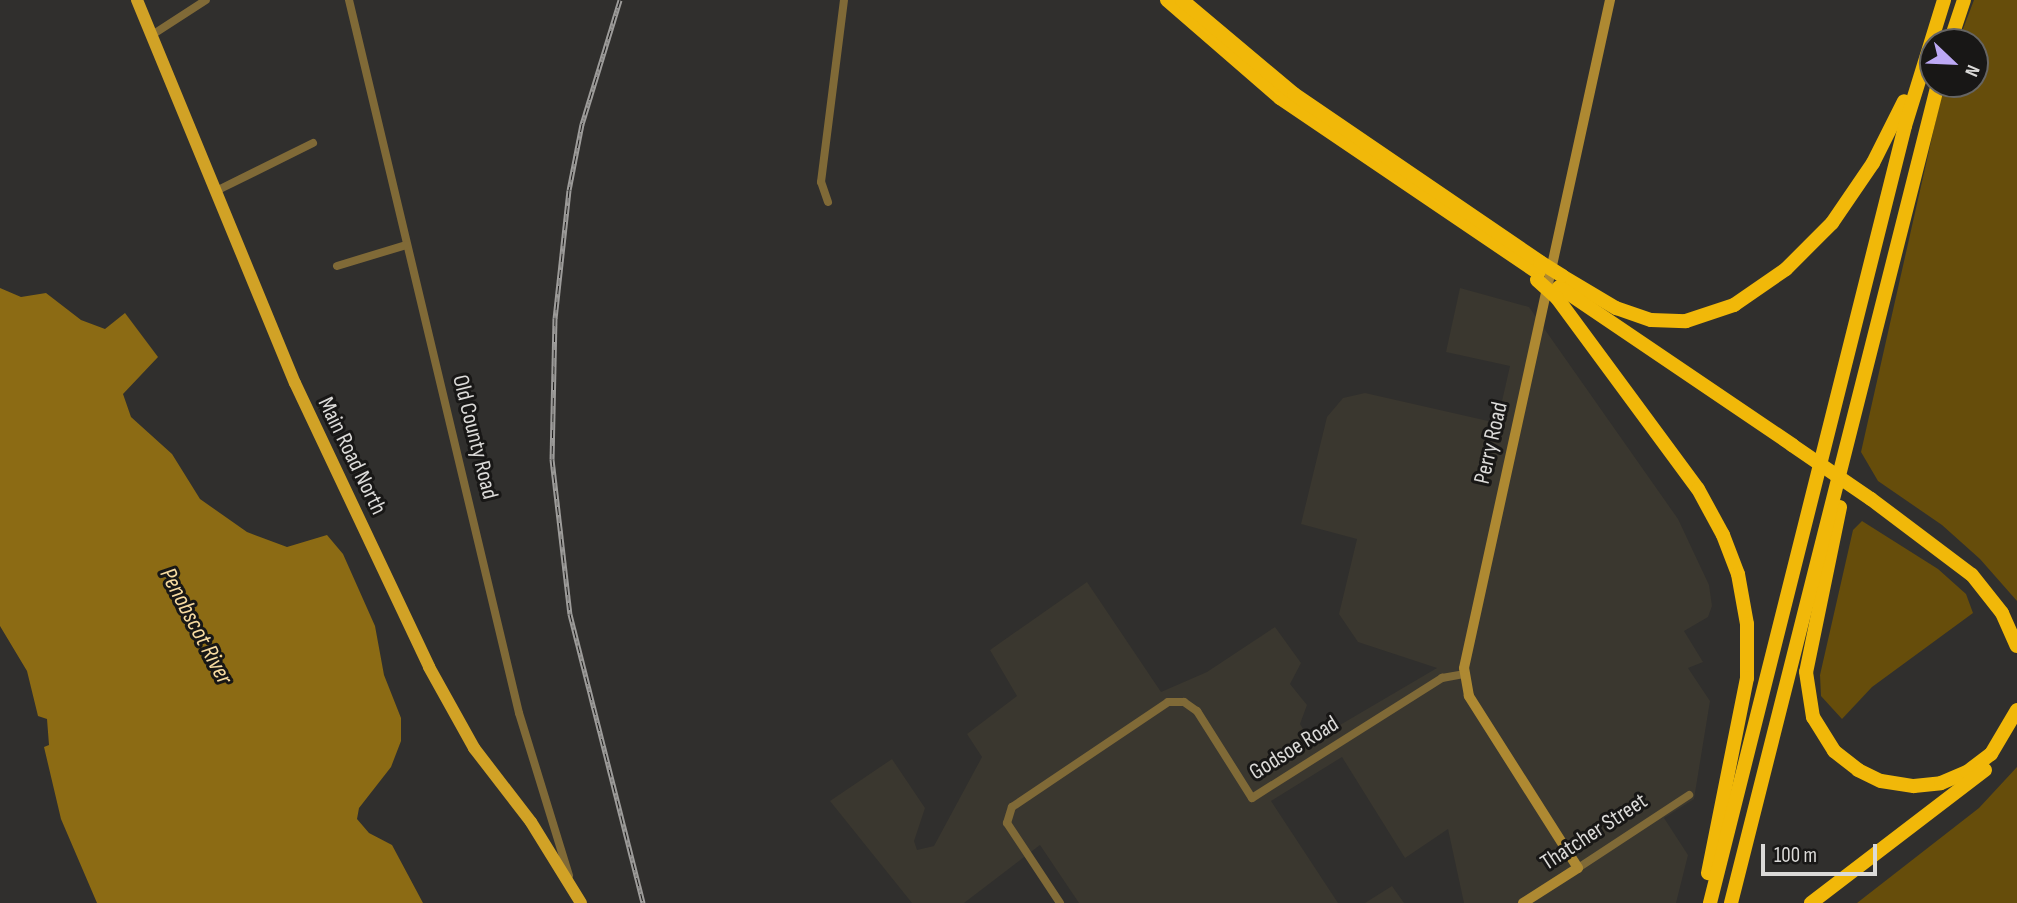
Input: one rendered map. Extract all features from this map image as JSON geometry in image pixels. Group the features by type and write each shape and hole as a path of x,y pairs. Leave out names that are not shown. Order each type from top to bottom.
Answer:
{"highway":[{"path":"1167,0 1280,98 1559,287 1588,334 1704,499 1723,535 1741,587 1748,636 1746,689 1702,903"},
{"path":"1182,0 1294,94 1559,287 1793,440 1970,562 2017,624"},
{"path":"1559,287 1583,289 1637,317 1678,322 1725,309 1769,284 1825,231 1867,175 1891,130 1944,0"},
{"path":"1955,28 1964,0"},
{"path":"1710,903 1905,126 1936,22"},
{"path":"1731,903 1934,98"},
{"path":"1583,289 1793,440"},
{"path":"1860,388 1851,453 1807,663 1807,696 1816,723 1834,751 1858,770 1887,783 1921,786 1948,781 1979,764 2001,742 2017,710"},
{"path":"1872,494 1972,575 2002,613 2017,646"},
{"path":"1811,903 1989,768 2017,731"}],"main road":[{"name":"Main Road North","path":"136,0 218,190 295,383 429,667 474,748 571,881 581,903"}],"street":[{"path":"152,35 206,0"},
{"name":"Old County Road","path":"349,0 406,245 453,425 519,713 571,881"},
{"path":"828,202 821,182 844,0"},
{"name":"Perry Road","path":"1464,674 1610,0"},
{"path":"218,190 313,143"},
{"path":"337,266 406,245"},
{"path":"1464,674 1474,703 1578,868"},
{"name":"Godsoe Road","path":"1060,903 1012,832 1008,815 1018,800 1168,702 1184,702 1197,711 1252,798 1442,678 1464,674"},
{"name":"Thatcher Street","path":"1523,903 1689,795"}],"shaded area":[{"path":"1974,0 2017,0 2017,601 1980,559 1942,525 1878,481 1861,452 1941,98 1989,98 1989,28 1963,28"},
{"path":"1460,288 1529,307 1678,519 1709,585 1712,606 1708,617 1684,631 1703,662 1688,668 1710,701 1694,799 1664,818 1688,855 1676,903 1464,903 1448,829 1405,858 1342,757 1271,801 1338,903 1079,903 1040,845 964,903 912,903 830,801 892,759 925,808 914,841 917,850 934,846 982,757 967,734 1017,696 990,650 1087,582 1161,692 1207,672 1275,627 1301,663 1290,684 1307,705 1300,724 1311,742 1437,668 1358,642 1339,614 1357,539 1301,524 1327,417 1343,398 1365,393 1497,423 1510,366 1446,352"},
{"path":"1862,521 1938,569 1966,594 1973,613 1872,687 1842,719 1821,696 1820,675 1853,530"},
{"path":"2017,767 2017,903 1857,903 1979,808"},
{"path":"1392,886 1404,903 1365,903"}],"water":[{"name":"Penobscot River","path":"0,288 21,297 46,293 81,320 105,329 125,313 158,357 123,394 131,417 172,454 200,499 247,532 287,547 327,535 343,554 375,626 384,675 401,718 401,741 391,767 359,808 357,819 369,833 392,845 423,903 97,903 61,819 44,747 49,745 47,719 38,716 27,671 0,626"}],"railway":[{"path":"620,0 582,124 569,190 555,318 552,459 570,614 643,903"}]}
